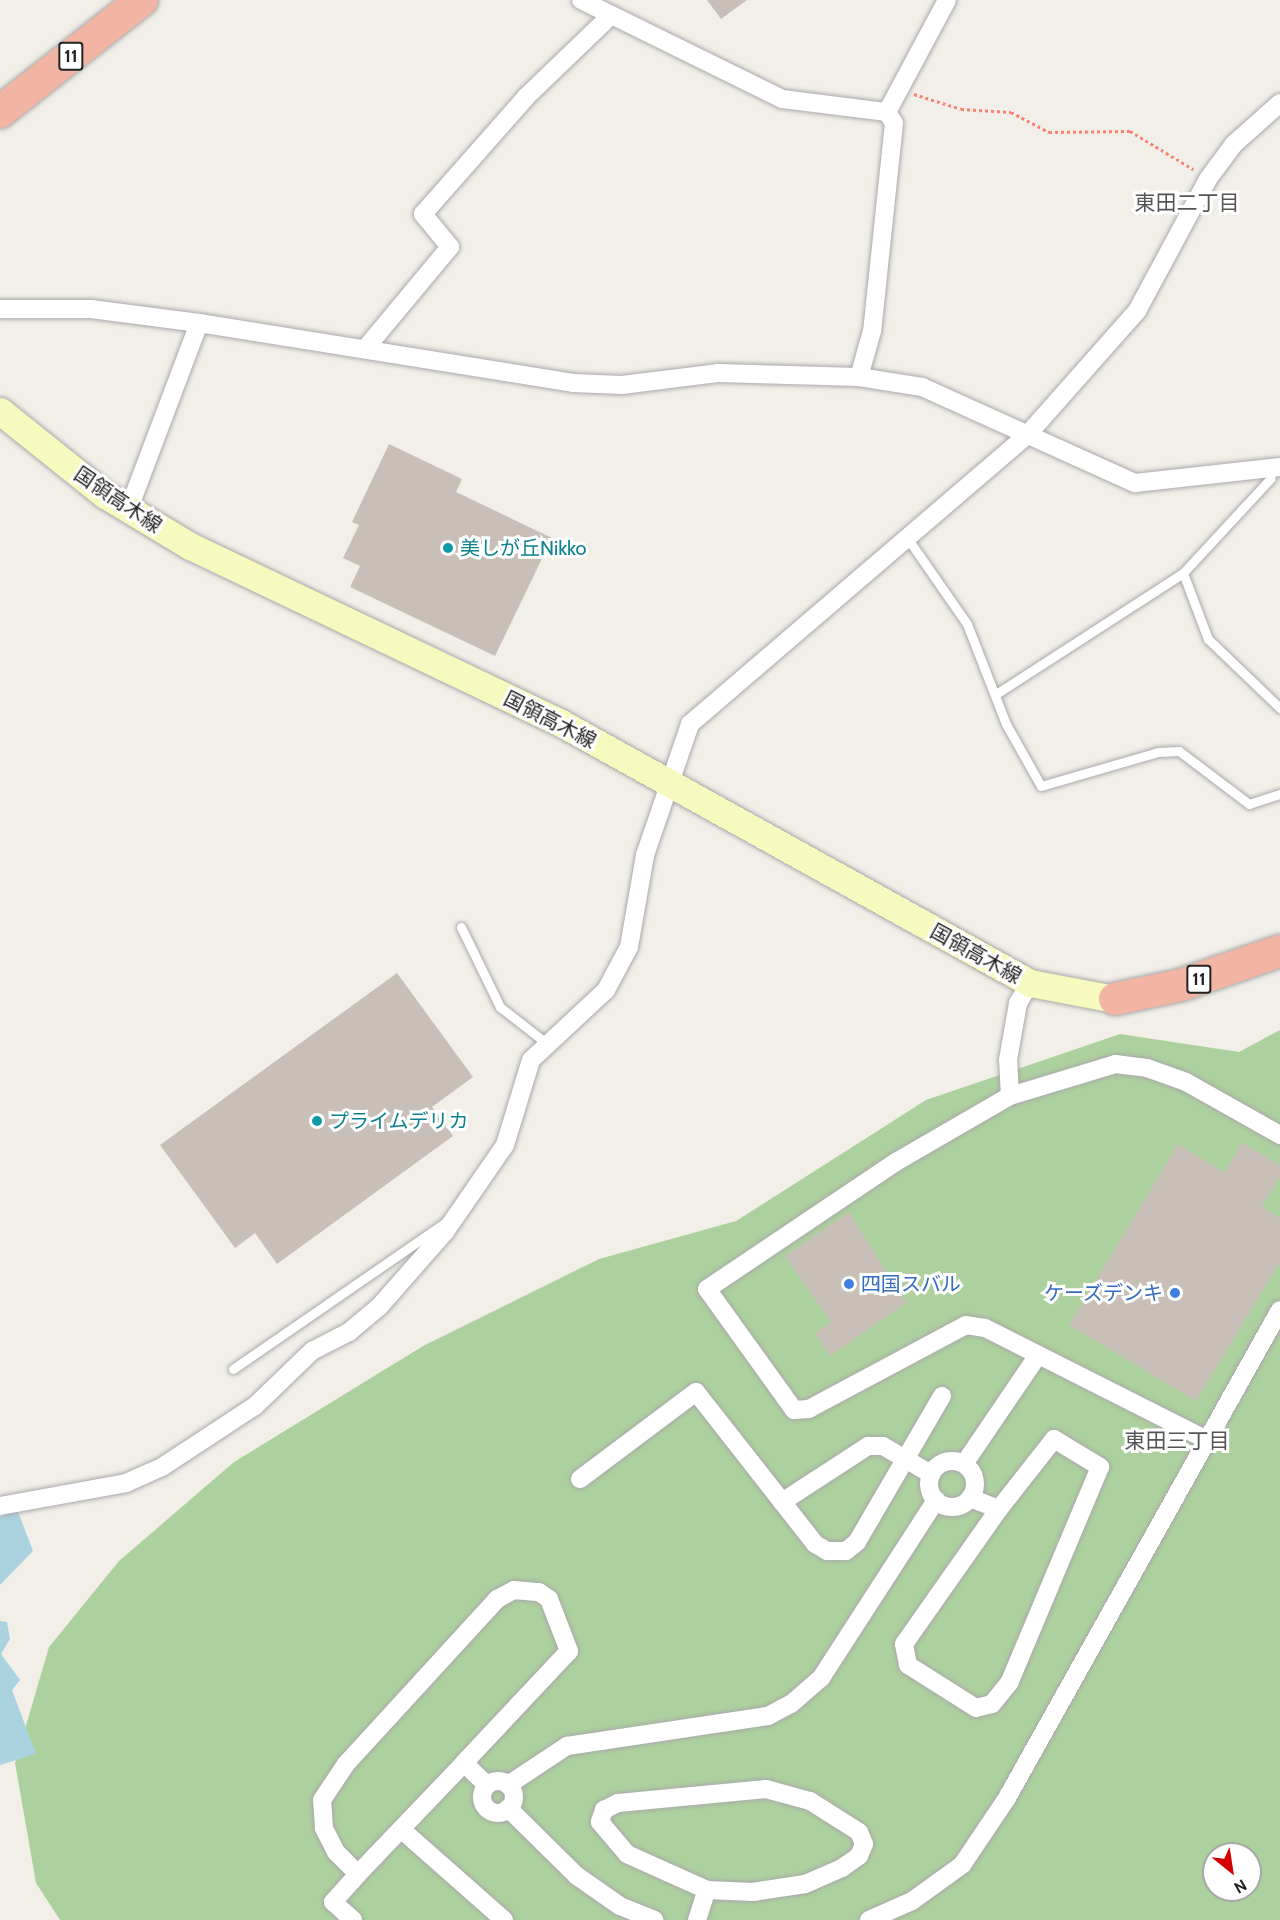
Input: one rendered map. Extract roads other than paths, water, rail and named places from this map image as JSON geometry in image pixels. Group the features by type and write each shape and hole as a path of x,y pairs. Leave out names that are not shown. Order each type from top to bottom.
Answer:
{"highway":[{"name":"11","path":"0,112 142,0"},
{"name":"11","path":"1115,999 1181,985 1280,951"}],"main road":[{"name":"国領高木線","path":"0,411 128,511 272,586 561,723 670,788 1030,983 1115,999"}],"street":[{"path":"581,0 609,17 782,99 887,112"},
{"path":"887,112 947,0"},
{"path":"365,349 450,247 423,213 526,97 609,17"},
{"path":"2,1499 126,1484 228,1426 312,1351 349,1332 379,1307 459,1213 505,1145 531,1060 545,1042 606,990 629,947 645,855 670,788 690,724 819,609 908,539 1029,433 1137,311 1208,179 1234,144 1280,103"},
{"path":"859,377 872,331 894,123 887,112"},
{"path":"0,309 92,309 199,323 573,383 622,385 729,372 859,377 922,387 1029,433 1135,483 1275,474"},
{"path":"128,511 199,323"},
{"path":"1010,1096 1008,1060 1018,1003 1030,983"},
{"path":"1207,1440 985,1328 966,1325 809,1409 794,1410 707,1289 896,1162 1010,1096 1115,1064 1147,1068 1186,1082 1280,1135"},
{"path":"869,1920 912,1901 962,1865 1007,1798 1280,1310"},
{"path":"964,1464 1038,1355"},
{"path":"580,1479 696,1392 815,1544 827,1551 846,1551 908,1458 942,1396"},
{"path":"1054,1439 1100,1467 1009,1683 992,1704 976,1708 908,1665 904,1644 999,1509 1054,1439"},
{"path":"464,1763 487,1785 508,1785 567,1746 768,1716 791,1704 821,1678 936,1500 931,1474 908,1458 883,1446 868,1446 782,1502"},
{"path":"931,1474 949,1461 964,1464 975,1484 970,1498"},
{"path":"936,1500 950,1506 970,1498 999,1509"},
{"path":"353,1920 333,1902 569,1651 549,1599 539,1592 514,1590 497,1599 346,1764 322,1800 324,1827 336,1852 358,1874"},
{"path":"487,1785 484,1806 493,1812 508,1809"},
{"path":"508,1785 513,1794 508,1809"},
{"path":"766,1790 810,1801 859,1832 864,1844 858,1856 842,1868 804,1884 753,1892 707,1890 627,1854 600,1822 604,1810 618,1803 766,1790"},
{"path":"508,1809 577,1876 620,1906 654,1920"},
{"path":"402,1830 504,1920"},
{"path":"697,1920 707,1890"}],"lane":[{"path":"996,694 1183,573 1275,474"},
{"path":"908,539 967,624 1028,768 1041,786 1158,752 1179,751 1249,804 1280,794"},
{"path":"1183,573 1208,639 1280,708"},
{"path":"461,927 500,1007 545,1042"},
{"path":"233,1370 459,1213"}],"water":[{"path":"17,1509 33,1551 0,1585 0,1517"},
{"path":"0,1621 7,1622 10,1639 1,1654 20,1680 12,1690 36,1754 0,1765"}],"place":[{"name":"美しが丘Nikko","path":"448,548"},
{"name":"プライムデリカ","path":"317,1121"},
{"name":"四国スバル","path":"849,1284"},
{"name":"ケーズデンキ","path":"1175,1293"}],"district":[{"name":"東田二丁目","path":"1187,203"},
{"name":"東田三丁目","path":"1177,1441"}]}
